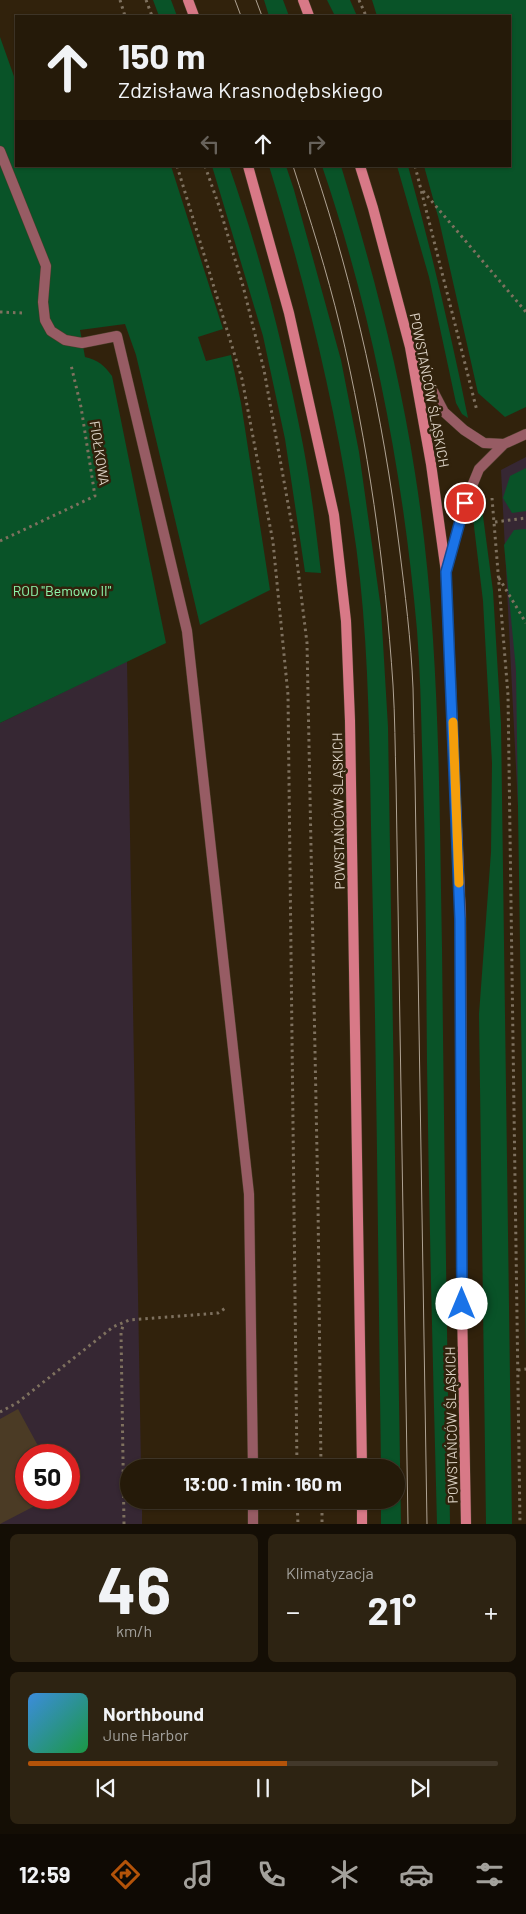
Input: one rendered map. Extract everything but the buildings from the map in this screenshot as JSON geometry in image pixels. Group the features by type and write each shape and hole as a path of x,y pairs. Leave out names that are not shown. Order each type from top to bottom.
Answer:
{"main road":[{"path":"188,0 194,15"},
{"path":"303,0 309,15"},
{"name":"POWSTAŃCÓW ŚLĄSKICH","path":"248,167 289,313 334,515 346,621 350,721 362,1459"},
{"name":"POWSTAŃCÓW ŚLĄSKICH","path":"360,167 410,347 431,464 446,572 460,919 462,1294 466,1524"},
{"path":"362,1509 362,1524"}],"street":[{"path":"0,151 46,266 43,302 45,320 51,331 65,340 82,343 117,336 187,632 249,1194 252,1459"},
{"path":"410,347 444,412 464,430 484,443 504,444"},
{"path":"446,572 465,503 480,469 504,444 526,434"},
{"path":"253,1509 253,1524"}],"path":[{"path":"120,0 125,15"},
{"path":"146,0 152,15"},
{"path":"359,0 366,15"},
{"path":"177,167 242,379 273,542 287,685 296,1459"},
{"path":"205,167 219,206 264,370 294,537 307,643 322,1459"},
{"path":"415,167 423,190 484,443"},
{"path":"423,190 526,312"},
{"name":"FIOŁKOWA","path":"0,541 96,496 81,407 65,340"},
{"path":"488,462 495,522 508,695 520,1524"},
{"path":"495,522 526,518"},
{"path":"499,578 526,623"},
{"path":"0,1412 16,1403 113,1327 130,1320 218,1313 250,1291"},
{"path":"124,1323 122,1332 124,1524"},
{"path":"518,1370 526,1369"},
{"path":"297,1509 298,1524"},
{"path":"322,1509 322,1524"}],"shaded area":[{"path":"526,457 526,966 501,470"},
{"path":"127,661 141,1459 120,1459 120,1509 142,1509 142,1524 0,1524 0,723"}],"green space":[{"path":"153,0 171,0 177,15 159,15"},
{"path":"264,0 283,0 289,15 269,15"},
{"path":"327,0 350,0 357,15 334,15"},
{"path":"372,0 526,0 526,407 505,417 478,393 439,220 424,167 511,167 511,15 377,15"},
{"name":"ROD \"Bemowo II\"","path":"0,37 15,79 15,167 171,167 223,329 198,337 206,361 231,355 241,403 270,590 200,625 136,355 125,324 80,330 85,357 100,364 112,376 166,643 0,723"},
{"path":"212,167 229,167 252,235 271,304 303,445 321,573 305,572 285,439 263,336"},
{"path":"269,167 286,167 341,360 359,452 381,609 388,727 400,1459 381,1459 375,1022 368,696 363,607 345,474 327,385 306,297"},
{"path":"322,167 341,167 384,318 401,395 415,473 429,591 434,650 439,769 450,1524 437,1524 429,1178 424,826 417,630 403,512 383,395 371,337 340,223"},
{"path":"397,167 408,167 455,355 468,418 462,414 456,403 429,277"},
{"path":"526,468 526,511 512,513 503,498 510,476"},
{"path":"479,486 493,591 501,724 512,1524 486,1524 479,1014 491,852 492,763 483,601 473,518 475,498"},
{"path":"526,529 526,1355 516,670 504,545 514,530"},
{"path":"381,1509 401,1509 401,1524 381,1524"}],"tram line":[{"path":"235,0 241,15"},
{"path":"256,0 262,15"},
{"path":"293,167 330,286 350,370 374,504 390,640 394,697 396,780 408,1524"},
{"path":"314,167 355,306 376,401 392,497 411,652 415,779 427,1524"}],"slow traffic":[{"path":"453,722 459,883"}],"route":[{"path":"462,1304 460,919 446,572 465,503"}]}
